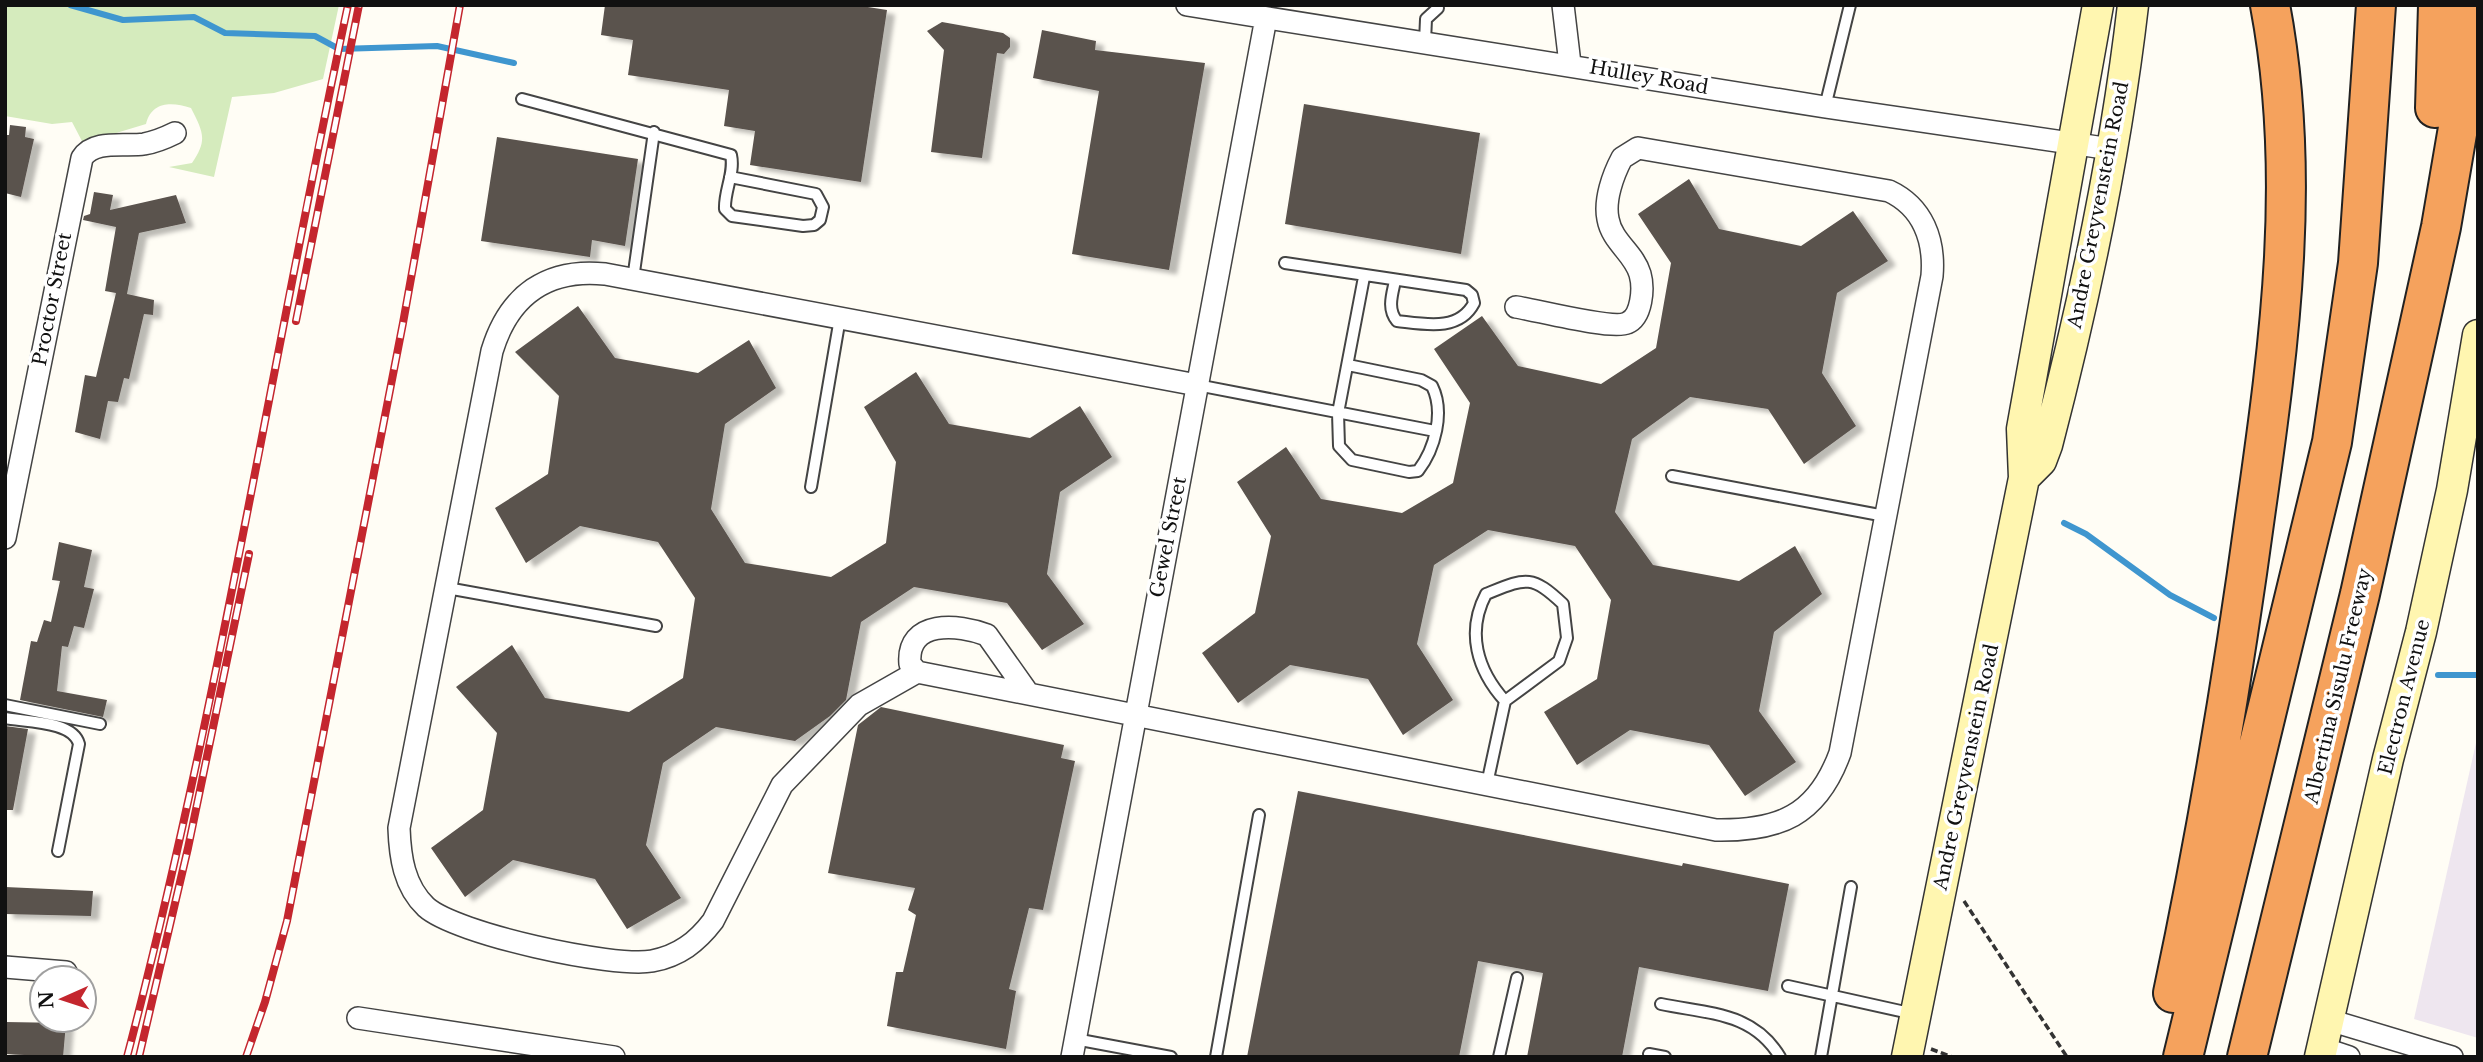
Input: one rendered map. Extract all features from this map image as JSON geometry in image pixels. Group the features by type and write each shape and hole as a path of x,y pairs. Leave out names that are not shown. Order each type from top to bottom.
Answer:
{"highway":[{"path":"2160,1057 2186,934 2247,575 2284,298 2287,161 2283,94 2270,5"},
{"path":"2183,1057 2332,443 2358,263 2376,5"},
{"path":"2420,314 2436,98 2438,5"},
{"path":"2420,314 2441,227 2455,144 2468,5"},
{"name":"Albertina Sisulu Freeway","path":"2247,1057 2360,594 2420,314"}],"main road":[{"name":"Andre Greyvenstein Road","path":"1907,1057 2024,478 2022,429 2098,5"},
{"name":"Andre Greyvenstein Road","path":"2024,478 2040,461 2047,445 2075,327 2111,149 2133,5"},
{"name":"Electron Avenue","path":"2330,1045 2388,759 2421,632 2452,490 2478,335"}],"street":[{"name":"Hulley Road","path":"1187,5 1570,64 1825,107 2111,149"},
{"path":"1563,5 1570,64"},
{"name":"Gewel Street","path":"1073,1048 1266,18"},
{"name":"Proctor Street","path":"5,538 12,463 82,158 99,146 146,144 176,133"},
{"path":"1028,694 992,638 982,633 939,626 923,632 914,641 910,664 917,672 1028,694 1135,714 1716,830 1751,831 1784,821 1811,803 1829,783 1840,753 1934,258 1926,227 1914,209 1898,196 1865,185 1639,148 1622,158 1607,204 1608,221 1614,236 1635,262 1640,276 1642,290 1634,318 1627,323 1605,324 1516,307"},
{"path":"917,672 866,700 782,785 726,898 699,939 672,955 654,961 625,963 478,933 449,923 426,906 408,881 400,857 399,828 492,351 504,321 528,293 558,276 590,272 1197,385"},
{"path":"5,967 28,969"},
{"path":"358,1018 614,1057"},
{"path":"2330,1045 2452,1057"}],"lane":[{"path":"1825,107 1853,6"},
{"path":"1426,43 1426,19 1430,12 1438,8"},
{"path":"522,99 654,132 731,155 725,209 732,216 803,226 814,225 820,220 822,200 816,194 730,177"},
{"path":"633,279 654,132"},
{"path":"1285,263 1364,277 1466,290 1472,295 1474,303 1469,312 1445,325 1397,321 1391,314 1395,281"},
{"path":"1348,365 1421,380 1432,386 1439,409 1435,431 1424,463 1418,471 1409,472 1352,460 1344,454 1337,435 1338,413 1364,277"},
{"path":"811,487 840,318"},
{"path":"1197,385 1435,431"},
{"path":"1672,476 1885,516"},
{"path":"1487,784 1505,701 1559,661 1567,638 1563,604 1541,583 1517,581 1486,594 1476,613 1476,646 1488,682 1505,701"},
{"path":"447,588 656,626"},
{"path":"5,705 100,724"},
{"path":"5,718 68,730 77,736 79,744 58,851"},
{"path":"1216,1057 1259,815"},
{"path":"1821,1057 1851,887"},
{"path":"1499,1057 1517,978"},
{"path":"1788,986 1914,1014"},
{"path":"1661,1004 1748,1023 1769,1039 1780,1057"},
{"path":"1073,1048 1171,1057"},
{"path":"1649,1054 1665,1057"}],"path":[{"path":"1944,874 1983,926 2067,1057"}],"shaded area":[{"path":"2478,734 2478,1038 2414,1019"}],"green space":[{"path":"5,5 339,5 323,79 274,93 232,97 214,177 169,167 192,163 200,148 201,130 191,108 164,105 153,111 146,124 83,143 72,122 52,124 5,116"}],"building":[{"path":"605,5 855,5 887,10 861,182 750,165 755,131 724,126 729,90 628,75 633,40 601,35"},
{"path":"942,22 1003,33 1010,38 1010,47 1004,54 997,53 982,158 931,152 944,50 927,31"},
{"path":"1042,30 1096,41 1095,50 1205,63 1169,270 1072,254 1099,91 1033,78"},
{"path":"1304,104 1480,133 1461,254 1285,224"},
{"path":"10,125 26,127 25,137 34,139 21,197 5,193 5,135 9,135"},
{"path":"497,137 638,159 625,246 592,240 590,257 481,241"},
{"path":"1689,179 1719,229 1801,246 1853,211 1888,261 1837,293 1822,373 1856,426 1804,464 1768,409 1690,397 1632,439 1615,512 1653,565 1739,581 1795,546 1822,594 1774,632 1759,711 1796,762 1745,796 1709,745 1630,730 1577,765 1544,712 1597,679 1611,600 1575,546 1488,530 1434,565 1417,644 1453,700 1403,735 1368,679 1290,665 1238,703 1202,653 1255,613 1271,536 1237,482 1286,447 1321,499 1402,513 1453,483 1470,403 1434,349 1482,316 1518,366 1601,384 1656,348 1671,263 1638,214"},
{"path":"94,192 113,195 110,210 176,195 186,223 139,233 127,294 154,300 153,315 144,314 129,379 124,378 118,402 108,401 100,439 75,432 85,375 96,377 116,293 105,291 116,227 83,220 84,216 90,214"},
{"path":"578,306 615,358 698,373 749,340 776,388 725,424 711,509 745,563 831,577 886,543 896,462 864,407 916,372 949,424 1030,438 1080,406 1112,457 1060,492 1047,574 1084,624 1042,650 1007,603 914,587 861,622 846,700 830,716 795,741 716,727 663,763 646,845 681,898 627,929 595,879 513,860 465,897 431,848 483,810 497,733 456,687 512,645 545,698 629,712 683,678 695,598 658,542 580,526 526,563 495,508 548,474 559,396 515,352"},
{"path":"59,542 92,550 84,587 94,589 84,628 74,626 68,647 62,646 57,691 107,700 103,717 20,700 31,641 37,642 44,620 51,622 60,581 52,580"},
{"path":"881,707 1064,745 1061,758 1075,761 1043,910 1029,908 1009,989 1016,991 1006,1049 887,1026 896,972 903,972 916,915 908,910 915,888 828,873 858,725"},
{"path":"5,726 28,729 13,810 5,810"},
{"path":"1298,791 1682,866 1683,863 1789,884 1768,991 1639,967 1622,1057 1527,1057 1543,973 1478,961 1459,1057 1247,1057"},
{"path":"5,887 93,891 91,916 5,914"},
{"path":"5,1022 28,1022 28,1034 65,1034 63,1057 5,1054"}],"waterway":[{"path":"70,5 123,20 194,17 225,33 315,36 339,49 437,46 514,63"},
{"path":"2064,523 2086,534 2170,595 2214,618"},
{"path":"2438,675 2478,675"}],"railway":[{"path":"127,1057 160,927 217,664 348,5"},
{"path":"296,321 359,5"},
{"path":"246,1057 265,1002 287,921 403,323 460,5"},
{"path":"139,1057 188,848 249,554"}]}
